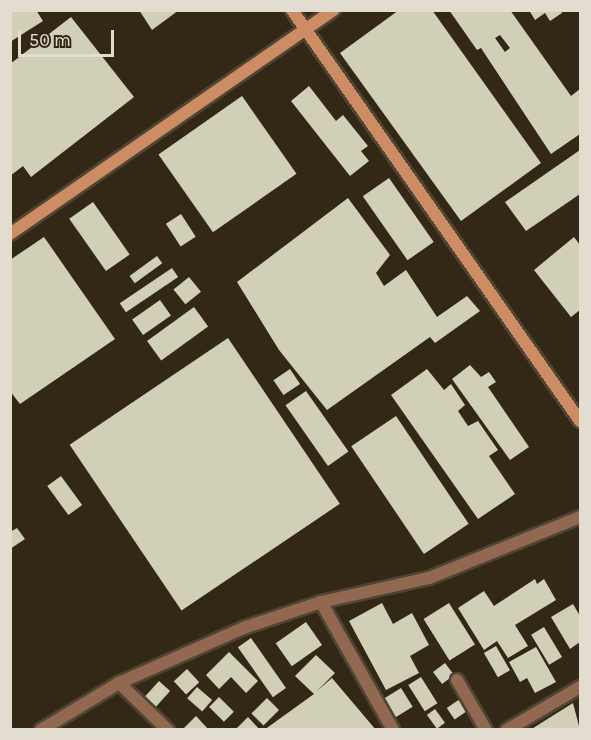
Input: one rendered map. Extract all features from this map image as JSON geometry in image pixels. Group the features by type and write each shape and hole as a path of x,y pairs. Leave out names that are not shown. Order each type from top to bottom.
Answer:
{"street":[{"path":"292,10 580,421"},
{"path":"10,234 334,10"},
{"path":"41,729 119,683 243,628 321,602 429,578 580,517"},
{"path":"321,602 393,729"},
{"path":"457,680 486,729"},
{"path":"119,683 168,729"},
{"path":"515,728 580,687"}],"building":[{"path":"10,10 36,10 43,21 10,42"},
{"path":"139,10 179,10 152,30"},
{"path":"399,10 432,10 541,163 461,221 340,53"},
{"path":"449,10 510,10 571,96 580,89 580,134 551,154 481,48 477,50","holes":["500,35 510,48 505,52 495,38"]},
{"path":"529,10 560,10 562,13 550,21 545,13 535,20"},
{"path":"71,17 134,97 31,177 23,166 10,176 10,64"},
{"path":"309,86 336,121 343,115 368,146 361,151 369,161 350,176 291,101"},
{"path":"242,96 296,174 213,232 158,155"},
{"path":"580,150 580,194 526,231 505,202"},
{"path":"389,178 434,242 408,260 363,196"},
{"path":"348,198 390,255 376,273 384,286 406,270 437,317 467,296 480,311 435,343 430,337 327,410 279,350 237,282"},
{"path":"93,202 130,254 106,271 69,219"},
{"path":"181,214 196,237 181,246 166,224"},
{"path":"44,237 115,339 20,404 10,391 10,260"},
{"path":"574,237 580,245 580,310 571,317 534,270"},
{"path":"157,256 162,263 135,283 129,276"},
{"path":"172,268 178,277 126,312 120,303"},
{"path":"189,277 201,292 185,304 173,290"},
{"path":"160,300 171,316 143,335 132,320"},
{"path":"194,307 208,326 161,361 147,341"},
{"path":"228,338 340,504 181,611 70,445"},
{"path":"470,365 481,377 489,372 496,382 488,387 529,447 510,460 452,379"},
{"path":"290,369 300,384 283,395 273,380"},
{"path":"427,369 444,390 451,384 465,405 458,411 468,426 478,421 498,450 489,456 515,494 478,519 391,395"},
{"path":"306,391 348,452 328,466 286,405"},
{"path":"396,416 469,524 424,554 351,446"},
{"path":"61,476 82,505 68,515 47,486"},
{"path":"17,528 25,539 10,549 10,532"},
{"path":"535,579 537,584 544,579 556,600 515,625 528,646 508,658 497,641 484,650 458,608 484,591 494,606"},
{"path":"382,603 393,624 412,613 429,645 410,656 419,673 386,690 349,621"},
{"path":"449,603 475,645 450,660 424,619"},
{"path":"573,604 580,616 580,642 570,649 551,617"},
{"path":"306,622 322,645 292,666 276,643"},
{"path":"544,627 562,657 549,665 531,635"},
{"path":"251,638 286,688 273,697 238,647"},
{"path":"496,646 510,670 498,677 484,653"},
{"path":"536,647 556,682 535,693 527,678 520,682 509,662"},
{"path":"229,652 258,681 246,693 231,677 219,689 206,675"},
{"path":"316,655 335,673 317,691 332,678 376,730 264,730 314,694 295,676"},
{"path":"445,663 454,675 442,684 433,672"},
{"path":"187,669 199,682 186,694 174,681"},
{"path":"421,677 437,703 425,711 408,685"},
{"path":"159,681 170,691 153,710 142,700"},
{"path":"197,687 212,700 202,711 187,698"},
{"path":"401,688 413,707 396,717 384,699"},
{"path":"219,697 234,712 224,722 209,707"},
{"path":"267,698 279,710 263,726 251,714"},
{"path":"460,699 468,711 455,720 447,708"},
{"path":"573,703 580,730 530,730"},
{"path":"435,709 445,723 437,729 427,715"},
{"path":"196,716 209,730 182,730"},
{"path":"248,717 260,730 235,730"}]}
